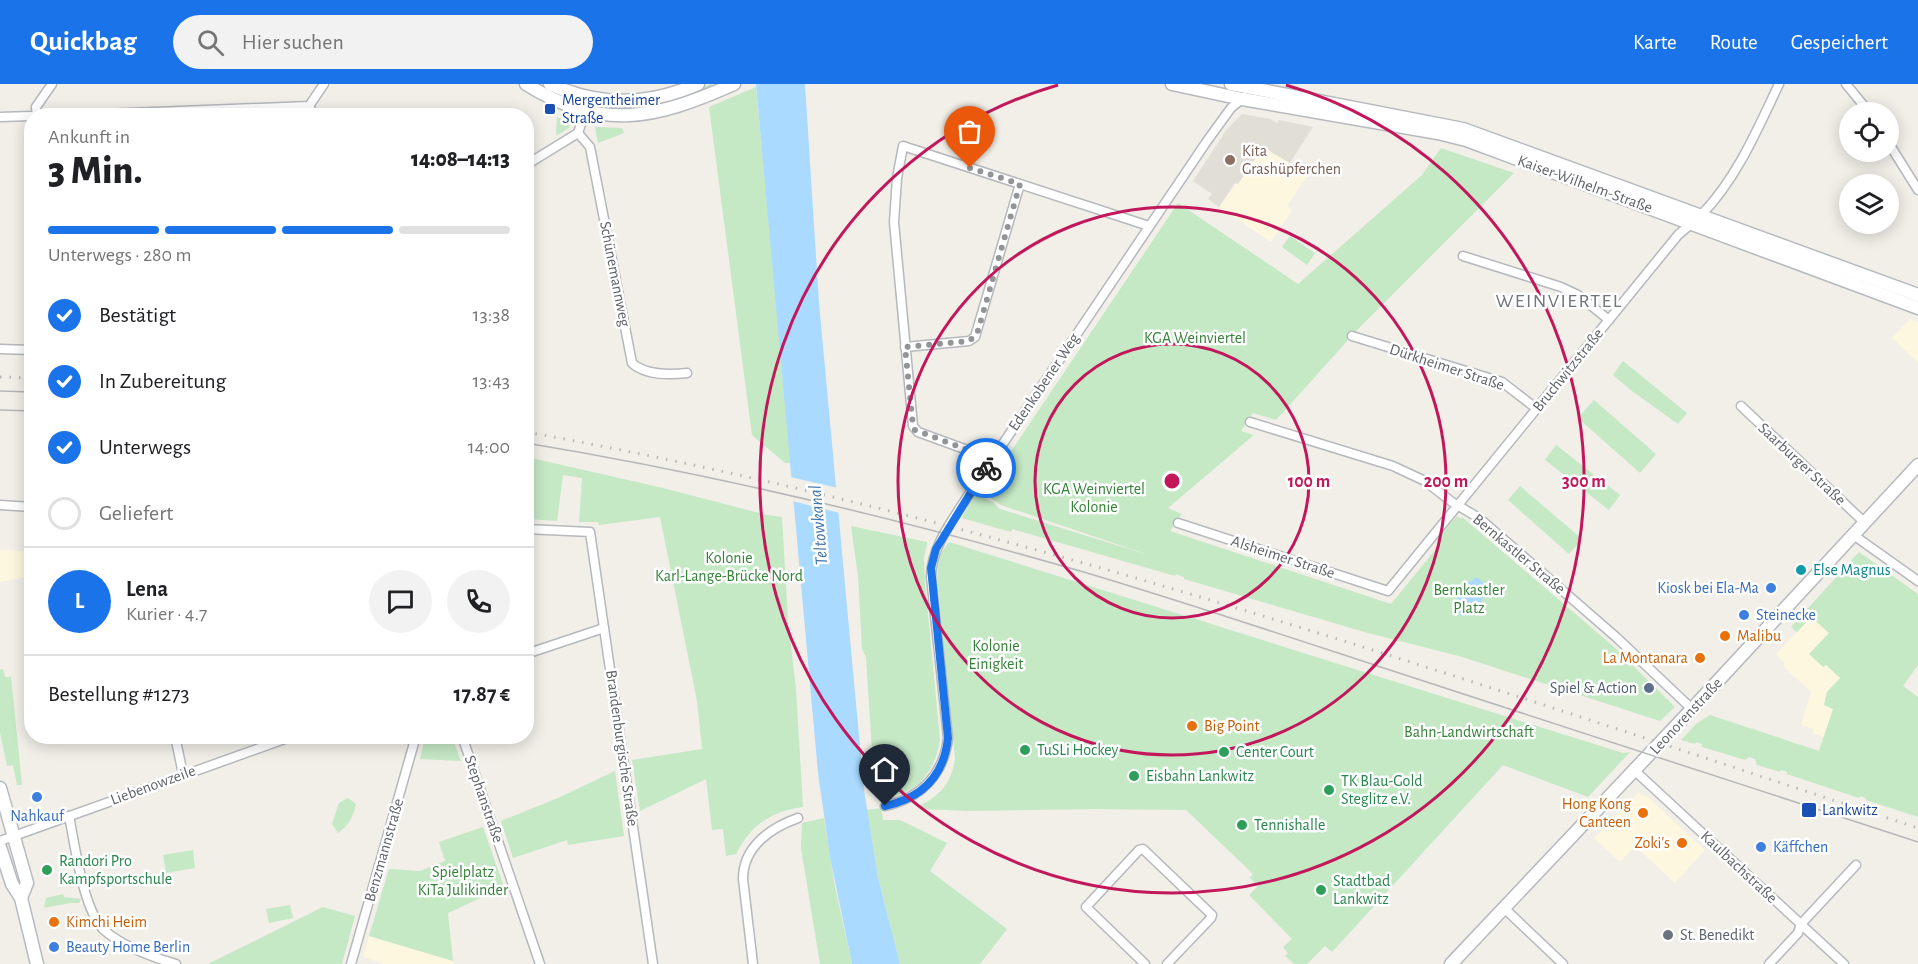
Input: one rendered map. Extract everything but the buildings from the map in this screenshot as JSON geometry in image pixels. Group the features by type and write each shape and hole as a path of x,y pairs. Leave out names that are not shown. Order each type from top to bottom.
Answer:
{"main road":[{"path":"525,84 557,102 585,112 623,116 643,115 670,109 726,86"},
{"path":"550,84 589,98 616,101 665,96 698,84"},
{"name":"Kaiser-Wilhelm-Straße","path":"1172,84 1242,99 1450,136 1918,295"},
{"name":"Kaiser-Wilhelm-Straße","path":"1232,84 1256,86 1463,129 1918,308"},
{"path":"585,112 589,98"},
{"name":"Leonorenstraße","path":"1451,964 1918,465"},
{"path":"0,788 27,883 21,898"},
{"path":"0,847 12,884 21,898 37,964"}],"street":[{"path":"36,108 52,84"},
{"path":"275,108 309,106 324,84"},
{"path":"1846,84 1861,102"},
{"name":"Bruchwitzstraße","path":"1388,591 1678,235 1712,203 1737,165 1776,85"},
{"path":"1242,99 1256,86"},
{"name":"Edenkobener Weg","path":"885,806 905,801 924,788 934,778 945,756 948,738 931,568 936,549 992,459 1211,134 1231,108 1242,99"},
{"path":"534,160 578,133 585,112"},
{"path":"0,117 24,116"},
{"name":"Schünemannweg","path":"578,133 590,147 632,363 637,368 650,371 672,375 687,373"},
{"path":"992,459 915,430 912,420 894,222 897,178 903,146 1149,226"},
{"path":"1899,160 1918,190"},
{"path":"905,347 969,341 975,337 1020,184"},
{"path":"1463,256 1561,287 1578,295 1609,320"},
{"name":"Dürkheimer Straße","path":"1352,336 1502,382 1537,409"},
{"path":"0,349 24,350"},
{"name":"Saarburger Straße","path":"1741,406 1864,522"},
{"name":"Bernkastler Straße","path":"1250,423 1393,466 1425,481 1458,506 1479,518 1506,541 1616,637 1692,709"},
{"path":"0,505 24,506"},
{"name":"Alsheimer Straße","path":"1178,523 1388,591"},
{"name":"Brandenburgische Straße","path":"534,529 590,532 653,964"},
{"path":"1852,534 1918,581"},
{"path":"534,651 604,628"},
{"path":"177,744 183,774"},
{"name":"Liebenowzeile","path":"0,840 269,744"},
{"name":"Benzmannstraße","path":"351,964 414,744"},
{"name":"Stephanstraße","path":"465,744 540,964"},
{"name":"Kaulbachstraße","path":"1634,770 1844,964"},
{"path":"69,816 88,901 96,919 104,930 120,941 176,964"},
{"path":"753,964 743,879 744,867 751,853 766,834 798,818"},
{"path":"1145,964 1086,907 1139,850 1143,849 1212,915 1167,964"},
{"path":"1769,964 1798,933 1801,924 1856,865"},
{"path":"1504,908 1563,964"}],"shaded area":[{"name":"Kita Grashüpferchen","path":"1242,114 1270,119 1277,123 1279,120 1313,127 1290,163 1263,147 1219,207 1208,199 1212,194 1193,181 1227,129"},
{"path":"1263,147 1308,175 1287,206 1292,210 1271,242 1219,207"},
{"path":"1910,319 1918,322 1918,363 1892,338"},
{"path":"0,550 24,551 24,577 0,582"},
{"path":"1811,617 1829,633 1824,667 1826,664 1841,678 1827,692 1824,705 1833,709 1824,737 1813,733 1814,729 1801,725 1811,692 1783,666 1785,663 1776,654"},
{"path":"1638,793 1649,798 1705,850 1675,883 1635,846 1620,862 1594,838"},
{"path":"369,936 453,961 453,964 384,964 363,957"}],"green space":[{"path":"711,84 714,85 711,89 657,106 629,110 600,108 654,104"},
{"path":"756,87 792,463 785,463 752,435 709,107"},
{"path":"557,117 570,122 569,128 556,136"},
{"path":"595,127 622,128 624,133 598,143"},
{"path":"1441,148 1514,173 1359,328 1276,420 1253,413 1241,431 1254,435 1168,508 1182,514 1170,531 1391,604 1440,544 1437,540 1457,516 1461,519 1462,517 1613,646 1675,707 1660,721 1459,656 1368,633 1184,579 1176,574 1175,576 1012,529 1011,532 962,518 974,494 993,502 1000,509 1152,556 1001,505 983,493 1178,203 1298,284 1422,175"},
{"path":"1290,236 1315,253 1307,265 1282,247"},
{"path":"1623,361 1687,413 1678,424 1613,375"},
{"path":"1594,400 1656,454 1640,473 1578,418"},
{"path":"1556,445 1620,495 1609,510 1545,460"},
{"name":"Kolonie Karl-Lange-Brücke Nord","path":"534,459 782,517 803,807 781,812 763,821 748,835 736,854 726,856 723,829 712,830 706,779 640,811 632,760 702,749 697,701 660,517 599,525 598,522 579,522 582,478 563,475 557,521 534,519"},
{"path":"1520,486 1582,539 1569,554 1508,500"},
{"path":"851,526 927,542 924,558 925,583 940,740 934,762 922,780 914,787 894,796 882,797 872,751 866,657 862,649 858,576"},
{"path":"949,542 1623,753 1630,752 1588,797 1503,765 1332,952 1325,946 1307,964 1294,964 1285,956 1288,953 1283,947 1292,939 1249,895 1258,886 1250,878 1253,874 1186,810 969,811 920,809 918,806 933,798 944,788 955,758 937,578 939,556"},
{"path":"1859,552 1918,594 1918,665 1903,686 1918,697 1918,817 1860,796 1859,798 1787,774 1781,770 1780,772 1757,765 1755,759 1749,757 1745,760 1702,747 1702,744 1696,742 1695,744 1681,740 1696,724 1710,715 1819,751 1833,709 1824,705 1827,692 1840,678 1809,654 1829,633 1811,617 1797,632 1791,627"},
{"path":"3,669 5,677 11,677 22,785 17,785 13,765 7,766 0,733 0,670"},
{"path":"423,744 455,744 461,761 420,759"},
{"path":"615,771 624,836 568,845 567,840 513,858 501,821 558,798"},
{"path":"348,798 356,804 355,809 348,824 338,833 332,824 339,803"},
{"path":"881,808 883,820 900,820 947,843 930,871 1007,929 980,964 900,964 878,877 867,810"},
{"path":"824,818 835,887 852,964 820,964 801,848 802,823"},
{"name":"Spielplatz KiTa Julikinder","path":"483,827 504,887 448,913 453,961 369,936 389,869 420,871 445,861 439,842"},
{"path":"193,850 195,868 166,873 163,855"},
{"path":"63,894 64,897 81,899 79,903 44,908 46,898"},
{"path":"290,905 293,918 269,923 266,909"},
{"path":"323,907 355,916 342,964 208,964"}],"water":[{"name":"Teltowkanal","path":"756,84 805,84 819,303 864,790 878,877 900,964 852,964 830,857 818,773"},
{"path":"1479,578 1483,583 1481,605 1469,615 1461,616 1456,610 1458,592 1461,587"}],"pier":[{"path":"790,477 838,488 840,513 792,501"}],"tram line":[{"path":"0,391 24,392"},
{"path":"0,410 24,411"},
{"path":"534,444 667,469 808,500 949,535 1087,573 1918,842"}],"railway":[{"path":"0,377 24,378"},
{"path":"534,434 704,467 880,509 1055,555 1402,659 1918,828"}],"way so far":[{"path":"970,168 1020,184 977,334 969,341 905,347 915,430 992,459 986,468"}],"place":[{"name":"Mergentheimer Straße","path":"550,109"},
{"name":"Kita Grashüpferchen","path":"1230,160"},
{"name":"Else Magnus","path":"1801,570"},
{"name":"Kiosk bei Ela-Ma","path":"1771,588"},
{"name":"Steinecke","path":"1744,615"},
{"name":"Malibu","path":"1725,636"},
{"name":"La Montanara","path":"1700,658"},
{"name":"Spiel & Action","path":"1649,688"},
{"name":"Big Point","path":"1192,726"},
{"name":"TuSLi Hockey","path":"1025,750"},
{"name":"Center Court","path":"1224,752"},
{"name":"Eisbahn Lankwitz","path":"1134,776"},
{"name":"TK Blau-Gold Steglitz e.V.","path":"1329,790"},
{"name":"Nahkauf","path":"37,797"},
{"name":"Lankwitz","path":"1809,810"},
{"name":"Hong Kong Canteen","path":"1643,813"},
{"name":"Tennishalle","path":"1242,825"},
{"name":"Zoki's","path":"1682,843"},
{"name":"Käffchen","path":"1761,847"},
{"name":"Randori Pro Kampfsportschule","path":"47,870"},
{"name":"Stadtbad Lankwitz","path":"1321,890"},
{"name":"Kimchi Heim","path":"54,922"},
{"name":"St. Benedikt","path":"1668,935"},
{"name":"Beauty Home Berlin","path":"54,947"}],"district":[{"name":"WEINVIERTEL","path":"1559,301"}],"route":[{"path":"885,806 905,801 924,788 934,778 945,756 948,738 931,568 936,549 986,468"}],"park label":[{"name":"KGA Weinviertel","path":"1195,338"},
{"name":"KGA Weinviertel Kolonie","path":"1094,498"},
{"name":"Bernkastler Platz","path":"1469,599"},
{"name":"Kolonie Einigkeit","path":"996,655"},
{"name":"Bahn-Landwirtschaft","path":"1469,732"}]}
